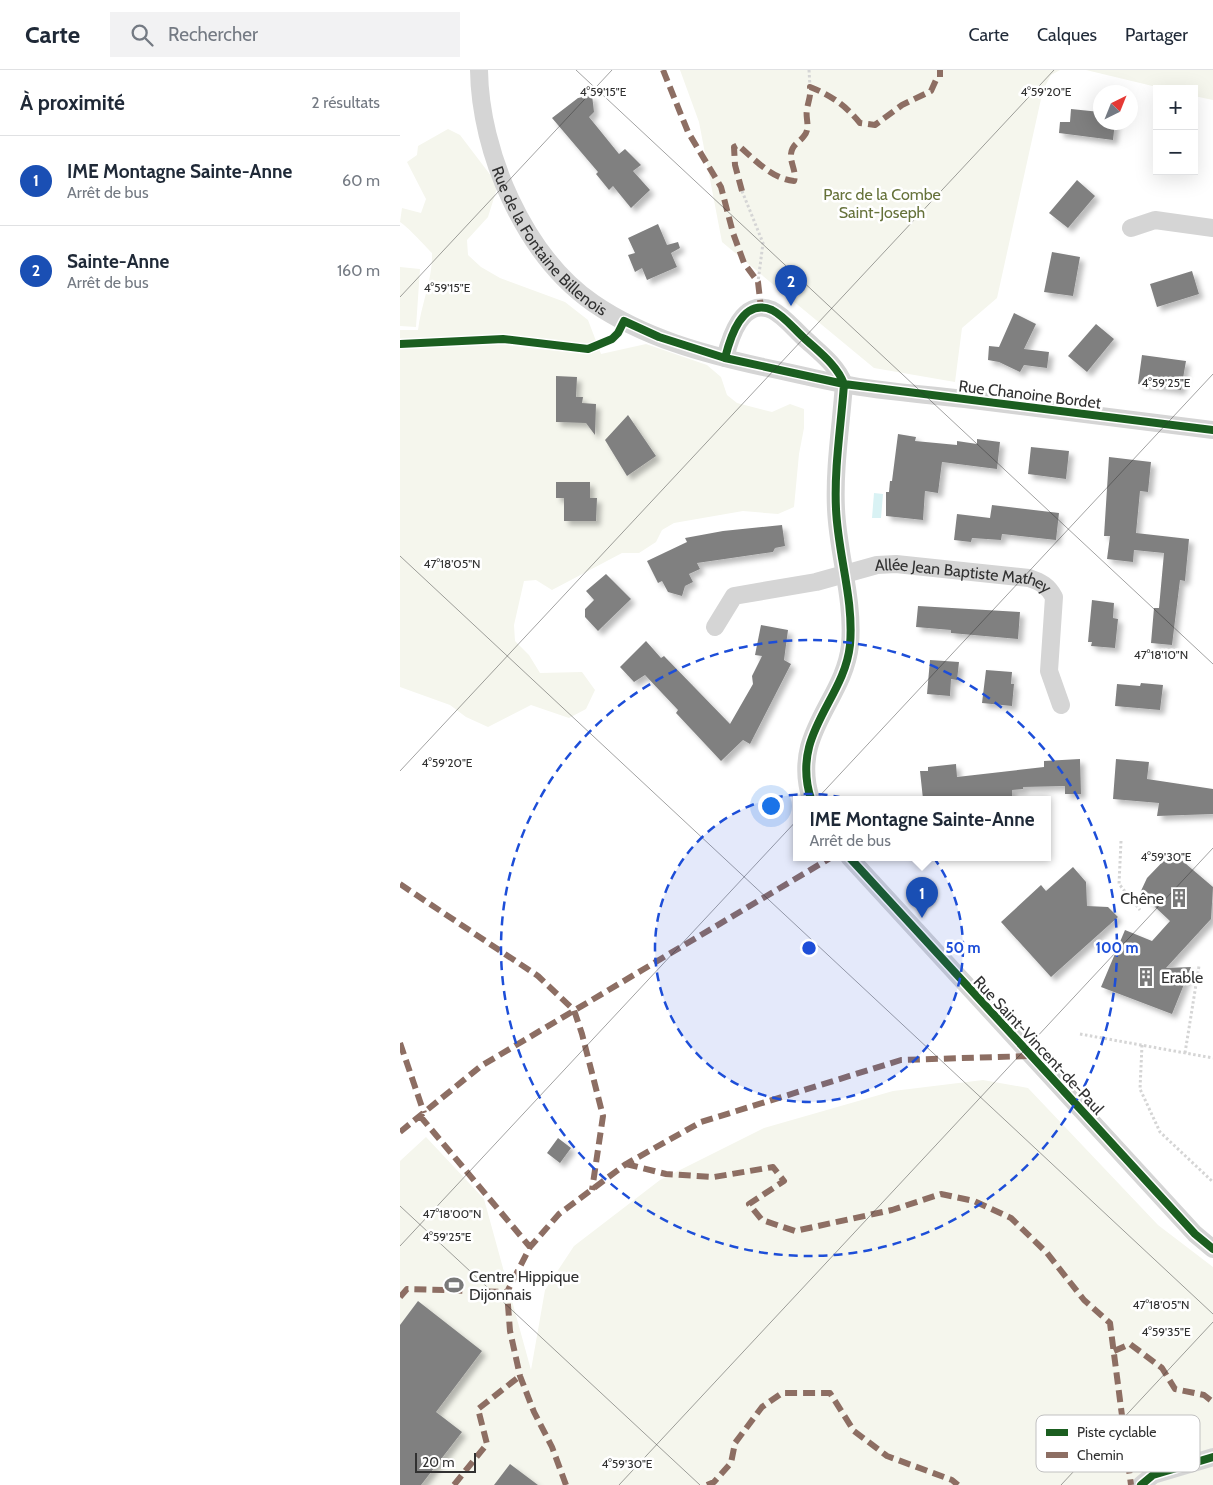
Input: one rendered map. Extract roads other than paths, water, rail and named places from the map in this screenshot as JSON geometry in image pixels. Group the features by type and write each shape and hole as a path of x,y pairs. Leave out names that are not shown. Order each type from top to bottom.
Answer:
{"street":[{"name":"Rue de la Fontaine Billenois","path":"480,70 480,98 486,133 499,175 518,212 539,246 564,278 593,303 642,330 725,358"},
{"path":"1131,228 1155,220 1213,228"},
{"path":"725,358 733,331 742,318 754,309 768,309 779,316 829,362 844,384 835,488 839,542 846,573 850,616 850,646 844,665 809,746 806,777 810,796"},
{"name":"Rue Chanoine Bordet","path":"725,358 844,384 1213,430"},
{"name":"Allée Jean Baptiste Mathey","path":"715,626 734,596 816,582 877,565 896,564 1029,578 1050,588 1054,597 1049,671 1061,705"},
{"name":"Rue Saint-Vincent-de-Paul","path":"853,861 1195,1234 1213,1249"},
{"path":"1200,1462 1213,1458"},
{"path":"1142,1485 1153,1475 1164,1472"}],"water":[{"path":"874,493 883,494 881,518 872,518"}],"place":[{"name":"Sainte-Anne","path":"791,306"},
{"name":"Chêne","path":"1179,898"},
{"name":"IME Montagne Sainte-Anne","path":"922,918"},
{"name":"Erable","path":"1146,977"},
{"name":"Centre Hippique Dijonnais","path":"454,1285"}],"park label":[{"name":"Parc de la Combe Saint-Joseph","path":"882,203"}]}
